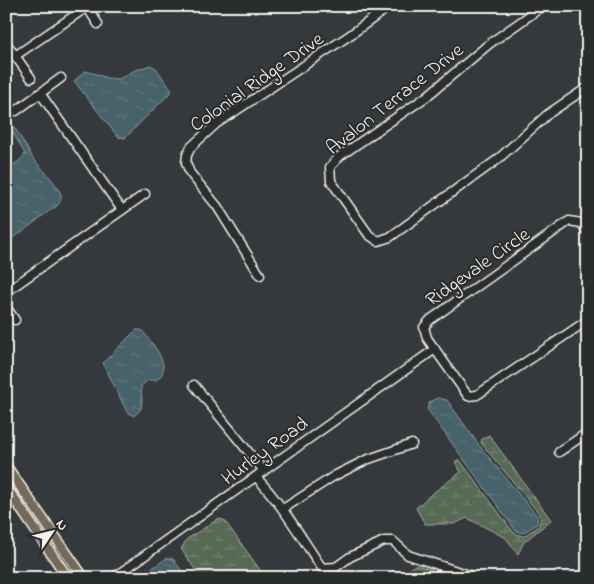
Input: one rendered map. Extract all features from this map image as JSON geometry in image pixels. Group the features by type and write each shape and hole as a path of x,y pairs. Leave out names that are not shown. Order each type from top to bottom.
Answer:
{"main road":[{"path":"6,466 84,578"},
{"path":"6,487 68,578"}],"street":[{"name":"Colonial Ridge Drive","path":"260,275 217,206 190,173 186,164 186,154 216,124 350,35 390,6"},
{"name":"Avalon Terrace Drive","path":"543,6 490,44 426,97 340,156 330,167 331,181 369,235 378,241 390,237 497,160 548,114 588,88"},
{"path":"584,6 588,12"},
{"path":"15,56 86,7 98,24"},
{"path":"6,43 31,78"},
{"path":"16,111 61,78"},
{"path":"40,93 122,210"},
{"path":"6,292 145,194"},
{"name":"Ridgevale Circle","path":"588,232 581,223 569,221 430,320 424,327 426,338 468,396 477,395 588,320"},
{"path":"6,307 15,320"},
{"name":"Hurley Road","path":"113,578 435,349"},
{"path":"194,386 264,471"},
{"path":"559,452 588,432"},
{"path":"283,509 334,476 366,460 412,444"},
{"path":"256,476 283,509 322,568 336,567 350,557 384,542 393,541 408,555 469,575"}],"green space":[{"path":"489,435 551,520 524,542 518,554 506,538 467,518 454,524 425,524 416,508 461,472 455,462 459,459 514,533 524,536 539,526 541,516 481,443 481,440"},
{"path":"218,519 224,520 266,578 201,578 181,549 187,539"},
{"path":"415,565 430,569 443,578 430,578 422,572 405,578 396,578"}],"water":[{"path":"150,65 156,68 172,91 125,138 118,137 74,81 85,71 107,78 119,79 133,71"},
{"path":"9,122 33,158 59,190 61,198 57,206 9,240 6,240 6,169 19,161 25,154 7,125"},
{"path":"136,330 142,330 153,345 163,363 163,369 162,375 157,380 148,380 141,386 141,409 134,416 127,412 103,363"},
{"path":"437,398 447,400 481,448 538,517 537,524 523,533 516,531 427,409 429,403"},
{"path":"167,558 173,559 187,578 138,578"}]}
